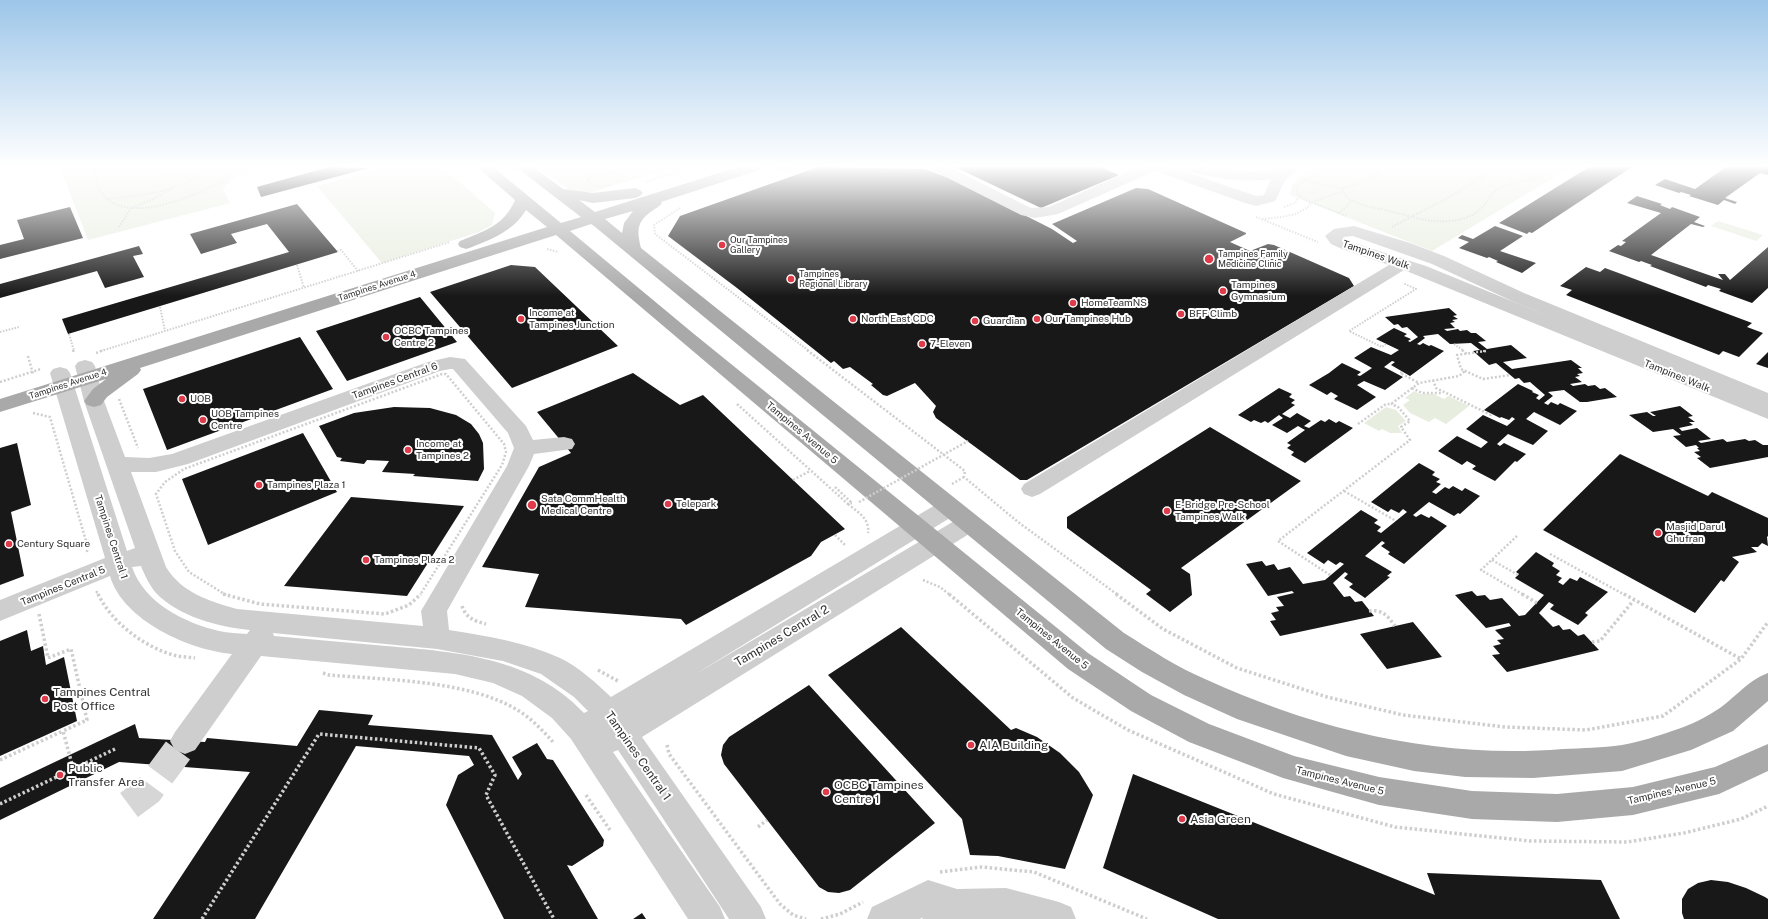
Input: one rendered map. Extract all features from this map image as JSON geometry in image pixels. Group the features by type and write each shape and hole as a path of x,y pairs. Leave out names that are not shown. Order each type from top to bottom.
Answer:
{"main road":[{"path":"457,244 494,232 508,224 519,210"},
{"name":"Tampines Avenue 5","path":"536,210 687,338 1078,661 1141,703 1199,733 1294,769 1350,784 1379,791 1472,806 1557,808 1640,799 1719,780 1768,757"},
{"path":"579,210 634,252 1115,641 1152,664 1194,687 1247,710 1346,744 1414,758 1465,764 1533,765 1622,758 1681,741 1723,722 1768,685"},
{"name":"Tampines Avenue 4","path":"586,215 598,210"},
{"name":"Tampines Avenue 4","path":"85,364 155,356 494,249 553,225 607,210"},
{"path":"634,252 629,234 630,226 634,218 644,210"},
{"name":"Tampines Avenue 4","path":"0,392 57,375 85,364 457,244 553,225"},
{"path":"494,249 542,242 573,246 587,253"},
{"path":"94,401 100,393 155,356"},
{"name":"Tampines Avenue 4","path":"0,406 57,375"}],"street":[{"path":"1023,210 1035,213 1055,210"},
{"name":"Tampines Walk","path":"1768,400 1404,247 1354,231 1340,232 1333,236 1339,242 1404,272 1768,413"},
{"path":"1032,489 1390,271 1404,272"},
{"name":"Tampines Central 6","path":"118,464 135,466 158,465 180,459 435,366 450,363 458,363 518,431 525,448"},
{"name":"Tampines Central 1","path":"85,364 94,401 118,464 149,556 164,585 181,599 208,611 237,619 437,638 504,650 551,666 584,689 616,723 749,919"},
{"name":"Tampines Central 1","path":"57,375 124,581 135,597 157,616 183,631 220,642 455,663 498,673 532,688 562,709 588,740 708,919"},
{"path":"437,638 434,611 518,466 525,448 564,444"},
{"name":"Tampines Central 2","path":"588,740 959,515"},
{"name":"Tampines Central 5","path":"0,611 118,563 135,557 149,556"},
{"path":"185,741 270,623"},
{"path":"301,650 318,627"},
{"path":"884,919 928,897 948,912 1006,904 1059,919"}],"path":[{"path":"119,227 130,210"},
{"path":"677,210 654,225 655,234 965,472 964,477 1018,522 1163,628 1237,668 1327,697 1403,715 1505,727 1586,730 1663,716 1741,659 1768,622"},
{"path":"1261,219 1280,218 1300,213 1304,210"},
{"path":"1331,210 1352,218"},
{"path":"1339,213 1342,210"},
{"path":"1385,210 1412,217 1439,221 1470,216 1480,210"},
{"path":"1392,228 1425,210"},
{"path":"69,334 85,364 164,331 358,271 457,244"},
{"path":"543,248 554,250"},
{"path":"337,251 341,250 358,271"},
{"path":"297,265 304,288"},
{"path":"1386,344 1382,347 1349,331 1416,288 1400,282 1404,272"},
{"path":"160,306 164,331"},
{"path":"0,332 19,327"},
{"path":"1454,344 1467,354"},
{"path":"1486,351 1457,356 1461,369 1483,379 1510,375"},
{"path":"28,356 33,373"},
{"path":"1391,404 1419,383 1459,376 1465,371"},
{"path":"1402,372 1400,373 1419,383"},
{"path":"0,382 33,373 57,375"},
{"path":"442,374 446,374 504,444 506,452 502,465 456,536 428,583 419,597 409,605 385,614 260,604 224,595 189,572 176,550 156,494 161,484 184,469 442,374"},
{"path":"1433,380 1436,388 1444,393 1491,415 1492,414"},
{"path":"1412,388 1422,393 1444,393"},
{"path":"118,396 140,452"},
{"path":"1330,575 1278,541 1410,440 1401,427 1410,421 1398,407 1391,404 1386,404 1358,424"},
{"path":"30,413 42,414 50,417 88,548 88,551 84,556"},
{"path":"859,502 968,442"},
{"path":"793,480 810,471"},
{"path":"1344,491 1396,521"},
{"path":"848,504 869,524 868,535"},
{"path":"835,535 851,550"},
{"path":"1517,536 1481,570 1537,603"},
{"path":"1550,554 1741,659"},
{"path":"1492,560 1518,575"},
{"path":"1592,642 1600,641 1634,600"},
{"path":"462,603 464,613 473,621 494,626"},
{"path":"1369,611 1376,610 1388,616 1395,626"},
{"path":"0,760 87,720 71,649 48,658 39,614 32,616"},
{"path":"594,668 618,681 625,678"},
{"path":"63,731 73,768"},
{"path":"202,919 319,734 479,748 495,775 486,795 554,919"},
{"path":"667,745 669,754 780,904 793,915 806,919"},
{"path":"0,804 115,749"},
{"path":"586,795 610,830"},
{"path":"758,827 767,820"}],"shaded area":[{"path":"76,210 204,210 88,240"},
{"path":"337,210 491,210 495,213 492,225 479,232 382,263"},
{"path":"1328,210 1500,210 1432,251"},
{"path":"1718,221 1763,235 1756,241 1711,226"},
{"path":"1414,391 1420,394 1434,394 1444,399 1448,396 1469,406 1446,424 1435,418 1429,422 1410,413 1403,405 1410,400 1405,398"},
{"path":"1386,407 1396,410 1406,421 1398,426 1402,433 1390,433 1382,429 1379,431 1364,423"}],"building":[{"path":"58,210 71,210 83,238 0,259 0,245 24,239 17,220"},
{"path":"276,210 302,210 338,252 68,334 62,319 289,252 267,224 231,234 237,243 201,254 190,234"},
{"name":"Our Tampines Hub","path":"697,210 1014,210 1052,229 1073,243 1077,241 1052,224 1085,210 1195,210 1246,233 1230,242 1250,251 1268,244 1274,245 1349,278 1354,286 1027,480 1020,480 936,418 933,412 936,406 915,383 887,396 883,395 871,385 873,384 850,367 843,369 834,361 831,363 737,288 668,236 680,216"},
{"path":"1520,210 1567,210 1532,233 1529,232 1527,234 1499,223"},
{"path":"1650,210 1680,210 1700,217 1694,222 1705,226 1703,227 1691,224 1651,255 1723,280 1718,274 1725,274 1730,280 1768,247 1768,288 1752,303 1719,291 1721,289 1708,285 1706,287 1650,266 1652,265 1609,251 1618,245 1621,246 1626,242 1622,241 1661,213"},
{"path":"1495,226 1523,236 1500,251 1536,263 1522,273 1496,262 1498,261 1489,257 1487,258 1459,248 1469,242 1458,238 1462,235 1473,239"},
{"path":"139,246 143,254 133,256 144,277 105,288 97,271 0,298 0,284"},
{"name":"Income at Tampines Junction","path":"511,265 535,267 618,346 512,388 430,292"},
{"path":"1586,267 1600,272 1605,268 1624,275 1752,323 1747,327 1763,333 1739,357 1723,351 1719,355 1566,295 1572,290 1560,286"},
{"name":"OCBC Tampines Centre 2","path":"420,297 457,342 347,381 316,331"},
{"path":"1449,308 1457,315 1453,316 1458,319 1452,320 1455,322 1450,323 1455,328 1444,329 1447,331 1458,329 1460,331 1467,330 1471,333 1476,333 1486,341 1478,342 1487,349 1511,345 1527,358 1503,362 1512,369 1571,360 1582,368 1578,368 1583,373 1577,374 1580,376 1575,377 1582,382 1570,384 1573,386 1585,384 1588,386 1595,385 1600,389 1605,388 1617,397 1580,402 1564,390 1548,392 1553,396 1544,403 1548,405 1551,402 1558,405 1560,403 1577,411 1560,425 1534,412 1526,419 1548,431 1533,445 1508,434 1497,444 1500,446 1504,443 1526,454 1517,462 1515,461 1495,481 1472,469 1476,466 1467,461 1462,465 1438,451 1457,436 1481,448 1488,442 1466,429 1483,415 1507,426 1515,419 1512,417 1509,420 1500,418 1484,410 1518,384 1539,395 1536,398 1539,400 1545,395 1530,382 1524,383 1519,378 1515,379 1496,363 1489,365 1473,351 1480,350 1471,343 1450,344 1438,334 1423,336 1425,338 1417,344 1420,345 1423,343 1429,346 1431,345 1444,351 1410,376 1391,365 1395,362 1392,361 1384,367 1403,377 1385,390 1364,381 1357,385 1376,397 1357,410 1334,399 1338,396 1331,392 1327,395 1309,385 1342,363 1361,372 1357,375 1360,376 1372,368 1354,358 1371,347 1391,355 1399,350 1376,339 1394,328 1407,334 1404,336 1411,339 1408,341 1410,342 1418,337 1407,327 1402,328 1398,324 1394,325 1385,317"},
{"name":"UOB Tampines Centre","path":"300,337 333,389 167,450 143,389"},
{"path":"1768,352 1768,368 1756,364"},
{"name":"Telepark","path":"633,373 680,405 703,395 845,529 821,542 811,556 686,625 681,619 525,607 539,574 482,567 539,467 571,453 537,412"},
{"path":"1279,388 1292,394 1289,397 1295,400 1291,403 1295,405 1282,414 1290,418 1297,413 1311,421 1304,426 1309,428 1321,420 1325,422 1329,419 1336,423 1339,421 1353,428 1305,463 1291,455 1294,452 1287,448 1291,445 1287,443 1305,430 1298,426 1287,433 1272,425 1283,418 1279,415 1268,423 1265,421 1261,423 1254,420 1251,422 1238,415"},
{"path":"1680,406 1693,416 1688,417 1695,422 1689,422 1693,425 1679,428 1682,431 1697,428 1711,439 1698,441 1701,443 1723,439 1727,442 1745,439 1749,441 1755,440 1763,445 1768,445 1768,457 1710,468 1697,458 1701,457 1694,452 1700,451 1697,448 1699,448 1696,445 1686,447 1673,436 1681,435 1673,429 1653,432 1629,415 1647,412 1653,416 1656,416 1650,412"},
{"name":"Income at Tampines 2","path":"394,407 430,408 456,415 471,424 479,434 483,443 484,469 478,481 382,472 389,461 367,460 364,464 340,461 342,458 337,457 319,426 354,413"},
{"path":"1210,427 1301,481 1181,568 1190,574 1192,595 1170,612 1146,594 1151,590 1067,528 1067,517"},
{"name":"Tampines Plaza 1","path":"303,433 337,492 208,545 182,479"},
{"name":"Century Square","path":"17,443 31,505 11,512 24,576 0,585 0,448"},
{"name":"Masjid Darul Ghufran","path":"1620,454 1708,496 1712,492 1768,518 1768,546 1762,543 1758,547 1751,547 1757,552 1732,557 1739,562 1724,582 1721,580 1695,613 1543,530"},
{"path":"1419,463 1435,472 1432,475 1440,479 1436,482 1441,484 1432,492 1436,494 1445,487 1449,489 1453,486 1462,491 1465,488 1480,496 1460,514 1458,513 1454,516 1429,502 1413,515 1416,517 1421,514 1429,518 1431,516 1447,526 1404,564 1388,554 1390,552 1381,546 1385,543 1382,541 1365,556 1392,572 1387,576 1390,577 1365,598 1349,587 1353,584 1344,578 1348,574 1345,572 1333,583 1344,597 1350,596 1355,602 1362,601 1374,616 1280,636 1270,621 1276,620 1271,613 1279,611 1276,607 1284,606 1277,597 1294,593 1292,591 1268,596 1246,564 1262,561 1266,566 1274,564 1278,570 1290,567 1303,584 1325,580 1344,564 1340,562 1336,565 1328,560 1324,564 1307,553 1361,510 1378,520 1374,523 1381,527 1377,531 1381,533 1407,512 1403,509 1399,513 1391,509 1388,512 1371,502"},
{"name":"Tampines Plaza 2","path":"351,497 464,506 407,596 284,586"},
{"path":"1536,552 1554,563 1552,566 1560,571 1556,575 1562,578 1558,582 1563,585 1570,578 1577,581 1580,577 1608,592 1585,613 1588,615 1578,625 1550,609 1554,605 1549,602 1539,613 1553,627 1559,625 1563,630 1570,629 1578,636 1584,634 1599,650 1507,672 1492,655 1500,654 1493,646 1501,644 1497,640 1504,639 1495,630 1511,626 1509,623 1486,628 1455,595 1472,591 1477,596 1485,595 1490,600 1502,598 1519,616 1525,615 1544,595 1515,578 1519,574 1516,572"},
{"path":"1413,622 1442,657 1387,669 1360,634"},
{"name":"AIA Building","path":"901,627 1011,730 1016,728 1037,737 1060,753 1079,772 1093,795 1065,869 998,856 970,855 962,819 828,675"},
{"path":"27,630 31,651 43,646 46,665 64,657 77,721 0,756 0,641"},
{"name":"OCBC Tampines Centre 1","path":"809,685 935,823 850,890 839,893 828,892 819,887 724,764 721,755 723,745 729,737"},
{"path":"319,710 373,715 368,725 492,735 518,780 522,774 512,757 537,743 547,759 553,760 604,840 603,846 572,866 567,865 598,919 504,919 446,805 458,775 474,765 469,756 356,746 255,919 153,919 250,772 119,762 0,820 0,788 135,724 139,738 205,742 207,738 297,746"},
{"name":"Asia Green","path":"1133,774 1435,895 1427,873 1601,880 1620,919 1218,919 1103,868"},
{"path":"1711,880 1728,882 1746,888 1768,899 1768,919 1684,919 1682,913 1682,899 1688,889 1698,883"},
{"path":"642,913 646,919 633,919"}],"tunnel":[{"path":"129,805 148,791 185,741"}],"place":[{"name":"Our Tampines Gallery","path":"722,245"},
{"name":"Tampines Family Medicine Clinic","path":"1209,259"},
{"name":"Tampines Regional Library","path":"791,279"},
{"name":"Tampines Gymnasium","path":"1223,291"},
{"name":"HomeTeamNS","path":"1073,303"},
{"name":"BFF Climb","path":"1181,314"},
{"name":"Income at Tampines Junction","path":"521,319"},
{"name":"North East CDC","path":"853,319"},
{"name":"Our Tampines Hub","path":"1037,319"},
{"name":"Guardian","path":"975,321"},
{"name":"OCBC Tampines Centre 2","path":"386,337"},
{"name":"7-Eleven","path":"922,344"},
{"name":"UOB","path":"182,399"},
{"name":"UOB Tampines Centre","path":"203,420"},
{"name":"Income at Tampines 2","path":"408,450"},
{"name":"Tampines Plaza 1","path":"259,485"},
{"name":"Telepark","path":"668,504"},
{"name":"Sata CommHealth Medical Centre","path":"532,505"},
{"name":"E-Bridge Pre-School Tampines Walk","path":"1167,511"},
{"name":"Masjid Darul Ghufran","path":"1658,533"},
{"name":"Century Square","path":"9,544"},
{"name":"Tampines Plaza 2","path":"366,560"},
{"name":"Tampines Central Post Office","path":"45,699"},
{"name":"AIA Building","path":"971,745"},
{"name":"Public Transfer Area","path":"60,775"},
{"name":"OCBC Tampines Centre 1","path":"826,792"},
{"name":"Asia Green","path":"1182,819"}]}
